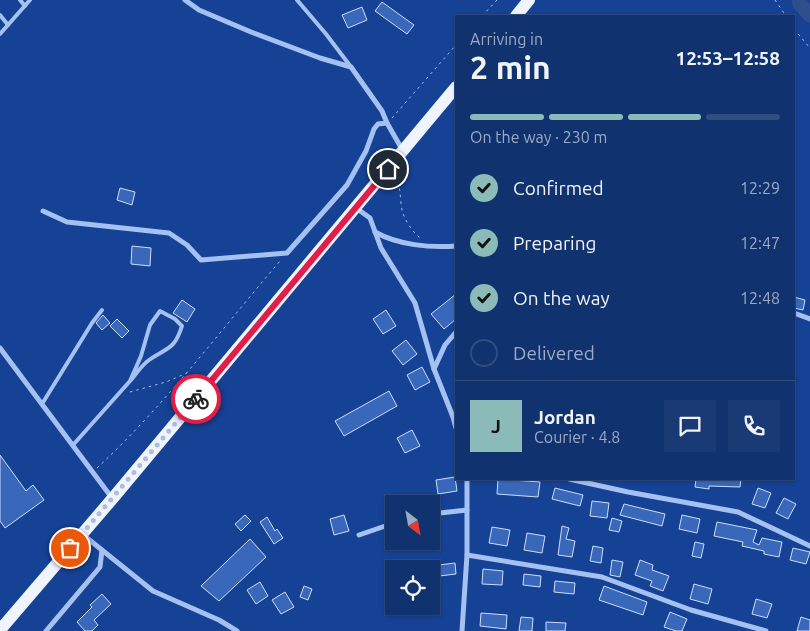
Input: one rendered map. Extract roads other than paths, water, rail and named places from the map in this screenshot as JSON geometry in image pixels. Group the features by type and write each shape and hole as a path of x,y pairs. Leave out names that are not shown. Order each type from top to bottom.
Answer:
{"main road":[{"path":"517,15 529,0"},
{"path":"0,630 113,498 455,88"}],"street":[{"path":"185,0 199,10 251,32 320,58 351,67 382,110 403,151"},
{"path":"43,211 67,222 169,233 187,245 201,260 287,253 347,186 366,151 374,129 378,124 387,123"},
{"path":"355,208 370,218 381,248 416,303 434,370 455,424"},
{"path":"375,232 388,240 439,247 455,246"},
{"path":"795,313 810,319"},
{"path":"434,370 445,345 455,333"},
{"path":"0,348 113,498"},
{"path":"462,631 467,556 467,480"},
{"path":"573,480 738,512 810,546"},
{"path":"440,513 467,510"},
{"path":"359,535 385,526"},
{"path":"82,534 153,591 219,620 237,631"},
{"path":"46,631 100,567 102,550"},
{"path":"467,556 602,578 691,610 766,631"}],"lane":[{"path":"20,0 25,6"},
{"path":"0,34 30,0"},
{"path":"297,0 351,67"},
{"path":"0,15 8,25"},
{"path":"42,404 102,310"},
{"path":"73,445 117,396 130,381 148,360 169,349 177,340 182,326 175,319 160,312 150,325 130,381"}],"waterway":[{"path":"799,0 800,4 810,15"}]}
